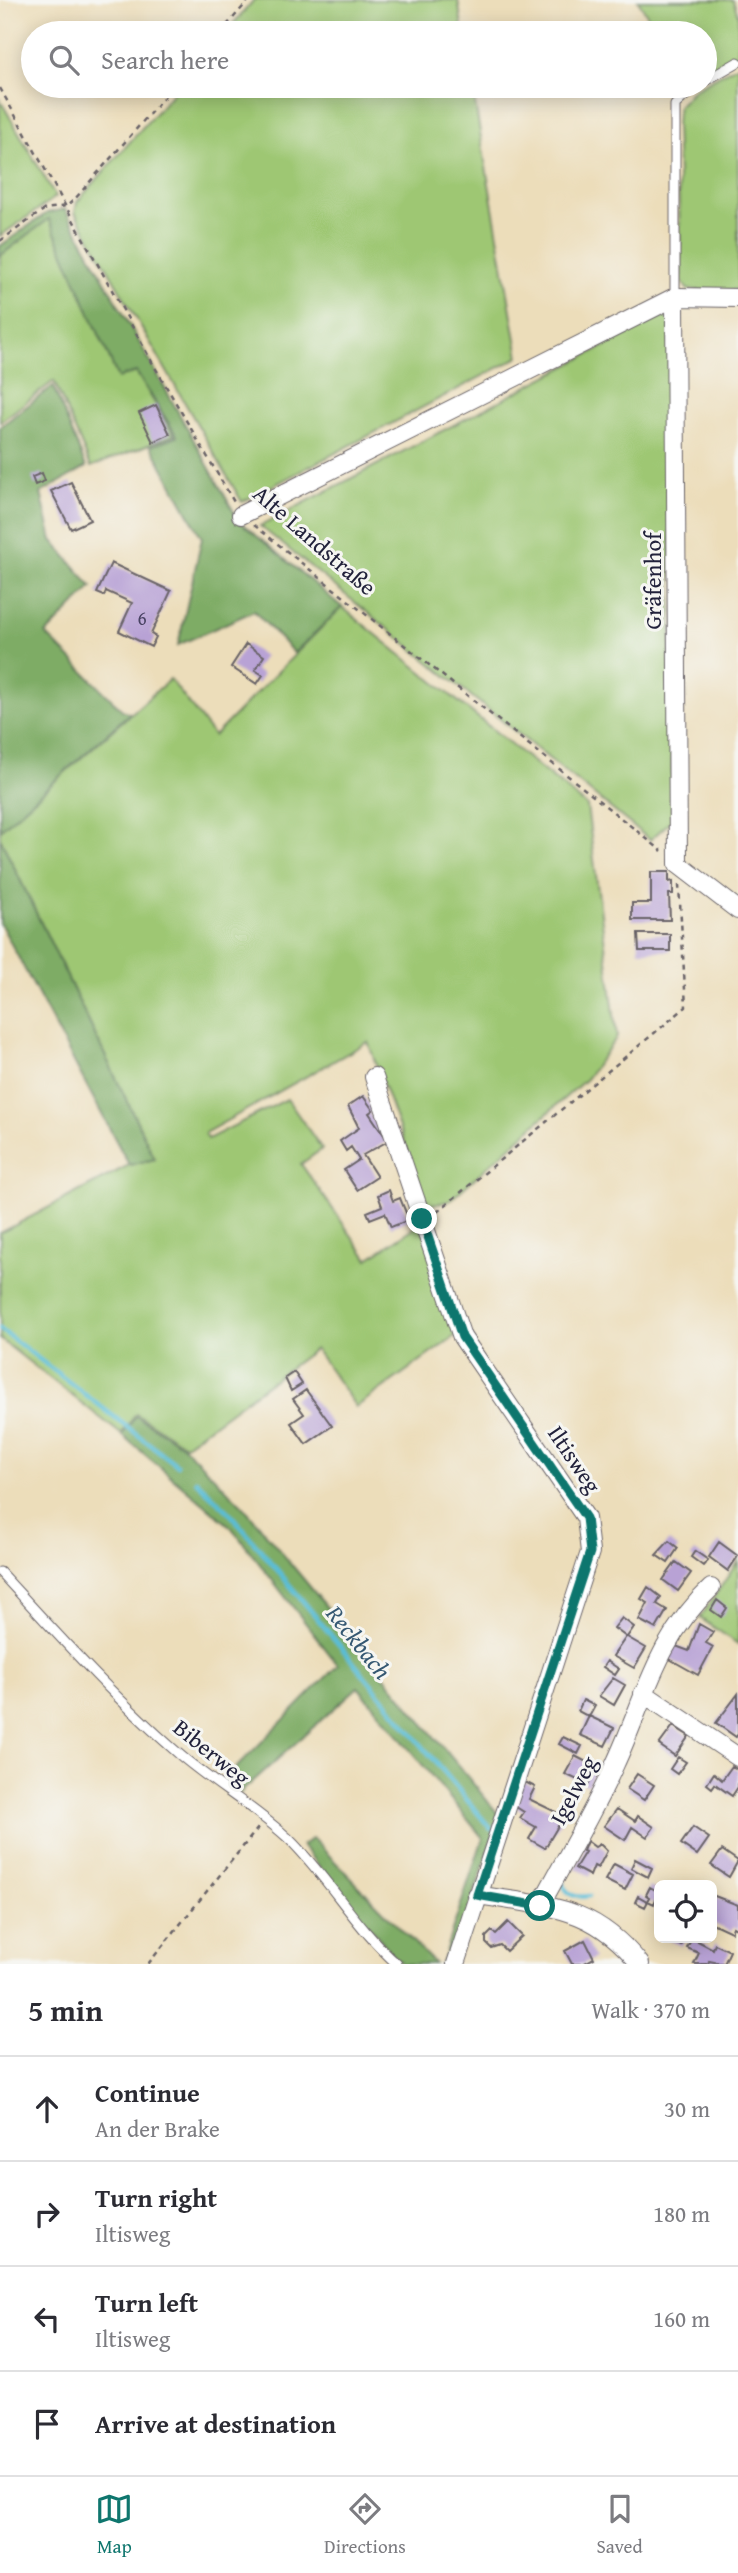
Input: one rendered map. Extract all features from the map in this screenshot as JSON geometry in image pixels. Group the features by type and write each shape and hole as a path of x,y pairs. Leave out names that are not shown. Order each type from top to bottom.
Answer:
{"street":[{"path":"241,515 675,297 738,298"},
{"name":"Gräfenhof","path":"675,297 678,864"},
{"path":"678,864 738,911"},
{"name":"Iltisweg","path":"374,1077 462,1337 586,1518 590,1552 456,1964"},
{"name":"Igelweg","path":"540,1906 615,1765 648,1678 687,1610 711,1588"},
{"path":"643,1693 738,1757"},
{"path":"477,1895 540,1906 594,1921 613,1934 640,1964"}],"lane":[{"path":"717,73 738,62"},
{"name":"Gräfenhof","path":"675,297 675,105 683,98"},
{"name":"Biberweg","path":"0,1572 60,1637 177,1752 216,1785 266,1817 298,1847 397,1964"}],"path":[{"path":"231,21 249,0"},
{"name":"Alte Landstraße","path":"0,88 153,364 241,515 449,684 678,864"},
{"path":"0,241 45,209 67,206 163,98"},
{"path":"422,1219 443,1209 686,1007 678,864"},
{"path":"148,1964 252,1838 266,1817"}],"green space":[{"path":"254,0 458,0 461,21 236,21"},
{"path":"638,0 733,0 738,15 738,57 717,68 717,21 651,21"},
{"path":"738,65 738,290 688,290 682,282 676,124 678,106 686,98 717,98 717,77"},
{"path":"168,98 474,98 519,357 242,502 75,212 77,202"},
{"path":"0,100 56,197 0,236"},
{"path":"65,209 239,521 342,607 294,653 254,611 178,645 202,538 151,446 177,436 136,372 118,378 49,219 0,256 0,246 47,213"},
{"path":"49,218 118,378 136,372 174,435 91,467 54,381 0,422 0,256"},
{"path":"670,312 672,820 650,840 260,526"},
{"path":"53,386 86,467 41,493 52,540 92,587 46,634 122,710 130,713 0,830 0,427"},
{"path":"342,607 587,806 617,1037 586,1079 449,1201 427,1205 368,1042 205,1133 208,1139 287,1099 322,1149 301,1164 368,1259 421,1223 459,1333 356,1407 315,1349 185,1445 136,1414 121,1434 0,1339 0,1233 129,1165 155,1159 0,838 0,830 170,679 214,736"},
{"path":"0,838 155,1159 129,1165 0,923"},
{"path":"136,1416 182,1445 243,1506 500,1816 451,1964 441,1964 483,1838 358,1687 239,1794 222,1782 338,1665 231,1527 122,1435"},
{"path":"738,1561 738,1644 700,1618"},
{"path":"312,1838 435,1964 403,1964 394,1956 302,1846"}],"building":[{"path":"156,405 170,434 153,442 139,413"},
{"path":"42,473 45,481 35,485 32,477"},
{"path":"71,482 90,520 71,529 51,491"},
{"path":"111,563 171,591 151,634 156,637 151,647 119,631 132,603 106,591 104,596 97,593"},
{"path":"246,644 264,656 255,670 263,675 257,684 231,667"},
{"path":"651,872 669,872 669,882 673,881 673,894 669,894 670,920 632,920 632,903 651,903"},
{"path":"638,934 670,934 670,951 639,951"},
{"path":"363,1096 373,1110 369,1113 388,1141 363,1155 377,1177 357,1190 344,1170 359,1160 351,1147 346,1151 340,1141 359,1128 348,1106"},
{"path":"389,1190 393,1201 400,1198 409,1220 391,1227 385,1213 370,1219 367,1212 382,1206 378,1195"},
{"path":"294,1372 302,1384 291,1391 285,1378"},
{"path":"306,1390 332,1426 306,1444 291,1423 304,1414 293,1399"},
{"path":"669,1541 678,1548 668,1563 656,1555"},
{"path":"719,1542 738,1556 728,1571 709,1557"},
{"path":"695,1551 708,1560 703,1566 691,1557"},
{"path":"676,1562 691,1573 678,1591 663,1580"},
{"path":"648,1587 661,1597 657,1604 667,1610 656,1629 639,1620 648,1603 641,1599"},
{"path":"717,1600 727,1608 721,1617 711,1610"},
{"path":"622,1618 634,1627 627,1637 646,1648 634,1668 613,1656 626,1637 614,1628"},
{"path":"699,1624 713,1632 706,1643 713,1647 698,1675 666,1657 673,1645 689,1651"},
{"path":"607,1661 619,1669 615,1675 603,1667"},
{"path":"613,1678 625,1685 614,1705 599,1696"},
{"path":"738,1694 738,1734 736,1737 716,1723"},
{"path":"583,1700 595,1706 589,1717 578,1711"},
{"path":"589,1716 614,1728 605,1746 580,1735"},
{"path":"673,1726 689,1736 675,1756 659,1745"},
{"path":"563,1737 582,1746 578,1754 559,1744"},
{"path":"575,1756 596,1767 588,1785 565,1774"},
{"path":"678,1757 686,1762 677,1774 670,1769"},
{"path":"732,1766 738,1770 738,1787 732,1796 715,1784 712,1788 707,1784 714,1773 722,1780"},
{"path":"637,1774 654,1785 644,1800 627,1789"},
{"path":"521,1780 535,1787 529,1799 564,1816 545,1848 529,1839 536,1827 520,1818 524,1812 513,1805"},
{"path":"617,1809 635,1821 638,1816 654,1827 647,1837 632,1827 625,1840 604,1826"},
{"path":"693,1827 709,1838 697,1855 681,1844"},
{"path":"587,1841 595,1847 600,1844 607,1851 598,1868 594,1866 590,1876 575,1868 585,1852 583,1851"},
{"path":"722,1850 738,1861 729,1877 711,1865"},
{"path":"635,1859 652,1868 648,1877 631,1868"},
{"path":"614,1864 633,1874 625,1890 605,1880"},
{"path":"650,1887 654,1889 654,1904 648,1901 645,1907 635,1902 638,1896 647,1901 649,1897 646,1895"},
{"path":"717,1897 738,1905 738,1930 733,1927 731,1932 717,1925"},
{"path":"508,1922 522,1936 506,1951 500,1945 491,1948 486,1943 486,1937 492,1931 496,1934"},
{"path":"585,1940 594,1958 583,1964 572,1964 565,1951"},
{"path":"690,1943 702,1943 713,1949 715,1944 730,1951 724,1964 709,1961 708,1964 694,1964 699,1953 687,1948"}],"waterway":[{"name":"Reckbach","path":"0,1329 177,1465"},
{"name":"Reckbach","path":"196,1481 228,1511 491,1829"},
{"name":"Reckbach","path":"561,1880 571,1894 589,1896"}],"route":[{"path":"422,1219 462,1337 586,1518 590,1552 477,1895 540,1906"}]}
